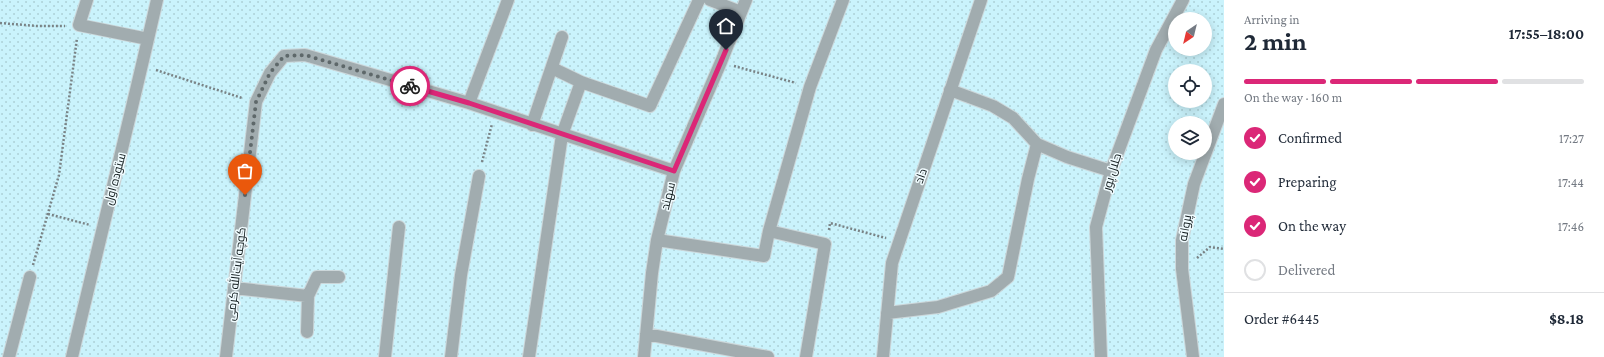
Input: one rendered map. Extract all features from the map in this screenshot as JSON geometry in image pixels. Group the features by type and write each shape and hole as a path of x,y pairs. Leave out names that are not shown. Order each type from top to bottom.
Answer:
{"street":[{"path":"87,0 79,25 148,39"},
{"name":"ستوده اول","path":"72,357 102,228 143,66 157,0"},
{"path":"469,103 508,0"},
{"path":"552,68 581,82 650,106 699,0"},
{"path":"710,0 741,12"},
{"name":"سهند","path":"644,357 657,240 674,171 746,0"},
{"path":"657,240 764,256 769,231 810,87 843,0"},
{"name":"داد","path":"883,357 892,263 981,0"},
{"name":"جلال پور","path":"1101,357 1096,227 1111,171 1156,50 1183,0"},
{"path":"532,125 562,37"},
{"name":"کوچه آیت‌الله کرمی","path":"226,357 256,102 270,73 284,56 305,55 469,103 674,171"},
{"path":"529,357 562,135 581,82"},
{"path":"950,90 994,106 1013,118 1037,144 1111,171"},
{"name":"پروانه","path":"1193,357 1182,269 1182,240 1194,184 1224,104"},
{"path":"887,313 938,308 991,291 1008,277 1028,179 1037,144"},
{"path":"451,357 461,275 479,176"},
{"path":"386,357 399,227"},
{"path":"769,231 825,244 806,357"},
{"path":"9,357 30,277"},
{"path":"306,332 308,296 317,277 339,277"},
{"path":"234,288 308,296"},
{"path":"646,334 768,357"}],"path":[{"path":"0,23 37,26 79,25 59,174 30,277"},
{"path":"721,62 810,87"},
{"path":"143,66 256,102"},
{"path":"479,176 495,112"},
{"path":"48,214 102,228"},
{"path":"825,244 830,223 899,241"},
{"path":"1182,269 1210,247 1224,248"}],"shaded area":[{"path":"0,0 1224,0 1224,357 0,357"}],"way so far":[{"path":"245,195 256,102 270,73 284,56 305,55 410,86"}],"route":[{"path":"410,86 469,103 674,171 726,50"}]}
